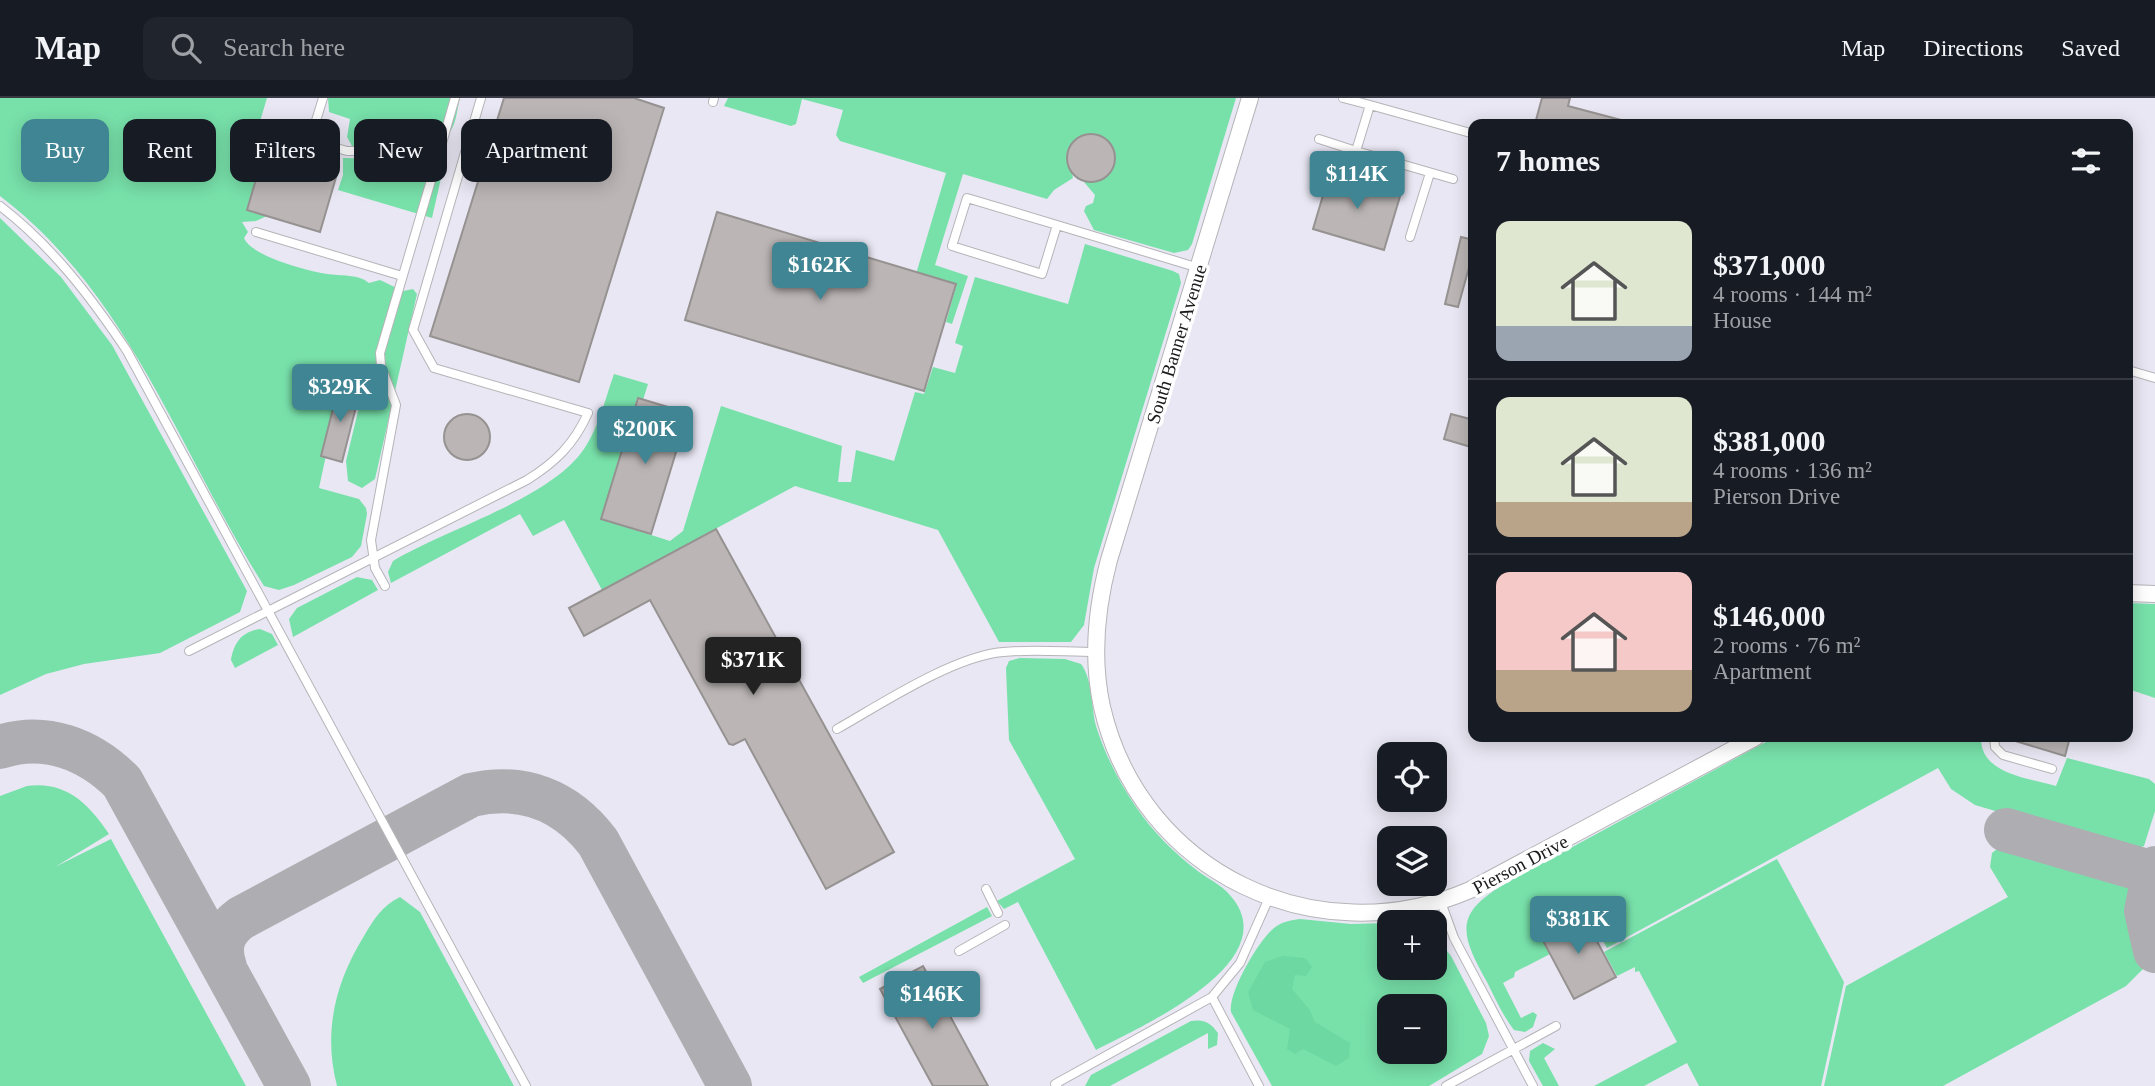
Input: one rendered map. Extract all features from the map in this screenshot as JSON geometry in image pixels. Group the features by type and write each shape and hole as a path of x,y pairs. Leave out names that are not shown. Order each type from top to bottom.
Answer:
{"street":[{"name":"South Banner Avenue","path":"1101,590 1250,98"},
{"name":"Pierson Drive","path":"1101,590 1096,652 1100,693 1108,730 1127,772 1152,813 1180,843 1205,864 1269,898 1316,910 1353,914 1401,912 1441,902 1482,884 1747,742"},
{"path":"2133,593 2155,594"}],"lane":[{"path":"316,119 323,98"},
{"path":"447,126 455,98"},
{"path":"189,651 527,480 556,461 578,436 588,413 434,368 413,330 481,98"},
{"path":"1342,98 1468,132"},
{"path":"1356,151 1370,105"},
{"path":"1319,139 1453,180"},
{"path":"1410,237 1430,173"},
{"path":"385,586 373,557 372,523 396,405 381,366 380,353 430,182"},
{"path":"1057,225 1042,274 952,246 967,198 1057,225 1200,268"},
{"path":"0,206 51,253 94,303 116,334 526,1086"},
{"path":"256,232 402,276"},
{"path":"2133,371 2155,378"},
{"path":"837,729 907,690 984,656 1003,652 1096,652"},
{"path":"1994,742 1995,747 2003,755 2052,769"},
{"path":"986,889 999,913"},
{"path":"1057,1086 1055,1084 1212,998 1240,963 1269,898"},
{"path":"1441,902 1454,938 1533,1086"},
{"path":"959,951 1005,925"},
{"path":"1212,998 1259,1086"},
{"path":"1446,1086 1556,1026"}],"shaded area":[{"path":"0,98 2155,98 2155,1086 0,1086"}],"green space":[{"path":"0,98 267,98 261,119 230,119 230,182 262,182 267,216 256,221 242,222 248,232 244,238 249,245 268,257 294,266 355,277 369,283 380,280 403,291 413,289 417,294 375,479 362,488 348,481 346,461 360,403 371,406 374,392 341,385 319,488 359,499 366,508 361,546 352,557 279,590 264,586 119,328 85,280 45,236 0,196"},
{"path":"328,98 460,98 456,119 447,134 447,119 354,119 354,146 347,137 350,119 329,112"},
{"path":"728,98 1236,98 1188,250 1174,253 1094,230 1084,211 1086,206 1093,203 1095,195 1084,182 1099,179 1109,172 1113,163 1110,144 1103,137 1093,134 1082,136 1069,147 1067,159 1073,178 1054,190 1047,199 963,174 935,265 968,276 952,324 946,322 956,286 916,274 946,173 840,141 836,135 843,110 802,99 796,124 791,126 724,106"},
{"path":"343,158 354,158 354,182 440,182 432,218 338,190 343,175"},
{"path":"0,218 61,277 112,345 247,591 240,612 160,653 84,664 46,674 0,695"},
{"path":"1085,244 1173,271 1179,274 1181,283 1094,568 1084,625 1071,642 999,642 938,530 795,486 602,590 564,520 533,536 520,514 391,583 388,572 393,561 523,498 568,467 584,449 594,432 614,374 648,384 643,400 637,398 601,519 670,541 683,531 721,406 842,446 838,482 851,482 856,450 894,461 915,392 924,394 933,367 955,373 963,346 955,343 975,277 1068,304"},
{"path":"357,577 372,580 378,590 293,637 289,619 297,608"},
{"path":"2133,603 2155,604 2155,698 2133,691"},
{"path":"260,629 272,634 278,645 235,668 231,660 236,644 243,636"},
{"path":"1020,658 1065,659 1081,664 1088,678 1094,719 1100,737 1130,798 1173,850 1229,894 1243,919 1240,944 1225,967 1202,989 1173,1009 1096,1050 1018,902 1004,909 997,901 1075,859 1009,740 1006,668 1009,661"},
{"path":"1766,742 1982,742 1988,759 1997,767 2056,786 2067,758 2149,779 2155,784 2155,811 2144,846 2130,851 1975,805 1951,789 1938,768 1607,948 1593,922 1595,918 1588,910 1542,934 1552,953 1515,972 1514,977 1503,983 1521,1018 1533,1012 1537,1015 1533,1027 1525,1032 1514,1030 1503,1013 1467,937 1470,914 1490,893"},
{"path":"27,786 53,787 75,796 101,823 109,834 55,867 111,839 246,1086 0,1086 0,796"},
{"path":"2002,845 2130,884 2134,894 2132,930 2144,968 2126,986 1943,1086 1824,1086 1846,986 2008,897 1990,867 1992,853"},
{"path":"1777,859 1844,982 1821,1086 1699,1086 1687,1063 1644,1086 1594,1086 1677,1042 1639,971 1635,972 1635,967 1617,976 1604,952"},
{"path":"400,897 420,912 514,1086 337,1086 331,1046 334,1008 339,990 354,954 371,924 383,909"},
{"path":"987,907 992,916 863,983 859,977"},
{"path":"1300,919 1351,924 1377,923 1377,980 1447,980 1447,951 1486,1023 1489,1036 1482,1054 1429,1086 1272,1086 1231,1012 1231,1003 1245,968 1260,944 1277,926"},
{"path":"1283,956 1305,958 1312,967 1306,976 1295,975 1292,989 1309,1009 1315,1022 1350,1043 1349,1058 1336,1066 1303,1049 1295,1054 1287,1049 1290,1029 1253,1010 1248,992 1265,962"},
{"path":"1200,1020 1212,1026 1218,1033 1217,1045 1208,1049 1208,1033 1110,1086 1085,1086 1091,1075 1191,1021"},
{"path":"1543,1043 1555,1049 1544,1058 1559,1086 1543,1086 1529,1061 1530,1051"}],"building":[{"path":"504,98 634,98 664,108 579,382 430,336 478,182 612,182 612,119 497,119"},
{"path":"1542,98 1570,98 1568,106 1617,119 1536,119"},
{"path":"1091,134 1108,141 1115,158 1108,175 1091,182 1074,175 1067,158 1074,141"},
{"path":"1330,172 1401,193 1384,250 1313,229"},
{"path":"255,182 335,182 320,232 247,210"},
{"path":"717,212 956,284 924,391 685,320"},
{"path":"1461,237 1468,239 1468,271 1458,307 1445,304"},
{"path":"339,385 360,391 342,462 321,456"},
{"path":"638,398 688,413 651,534 601,519"},
{"path":"467,414 483,421 490,437 483,453 467,460 451,453 444,437 451,421"},
{"path":"1451,414 1468,418 1468,446 1444,439"},
{"path":"716,529 894,852 826,889 745,739 733,745 729,744 650,600 584,636 569,608"},
{"path":"2019,742 2069,742 2065,756"},
{"path":"1582,913 1616,977 1574,999 1540,935"},
{"path":"923,966 988,1086 933,1086 880,989"}],"taxiway":[{"path":"0,747 33,742 65,746 95,760 122,782 289,1086"},
{"path":"225,967 222,946 230,928 241,918 471,795 508,791 526,794 542,798 572,815 598,842 730,1086"},
{"path":"2006,830 2154,873"},
{"path":"2155,868 2146,911 2155,951"}]}
